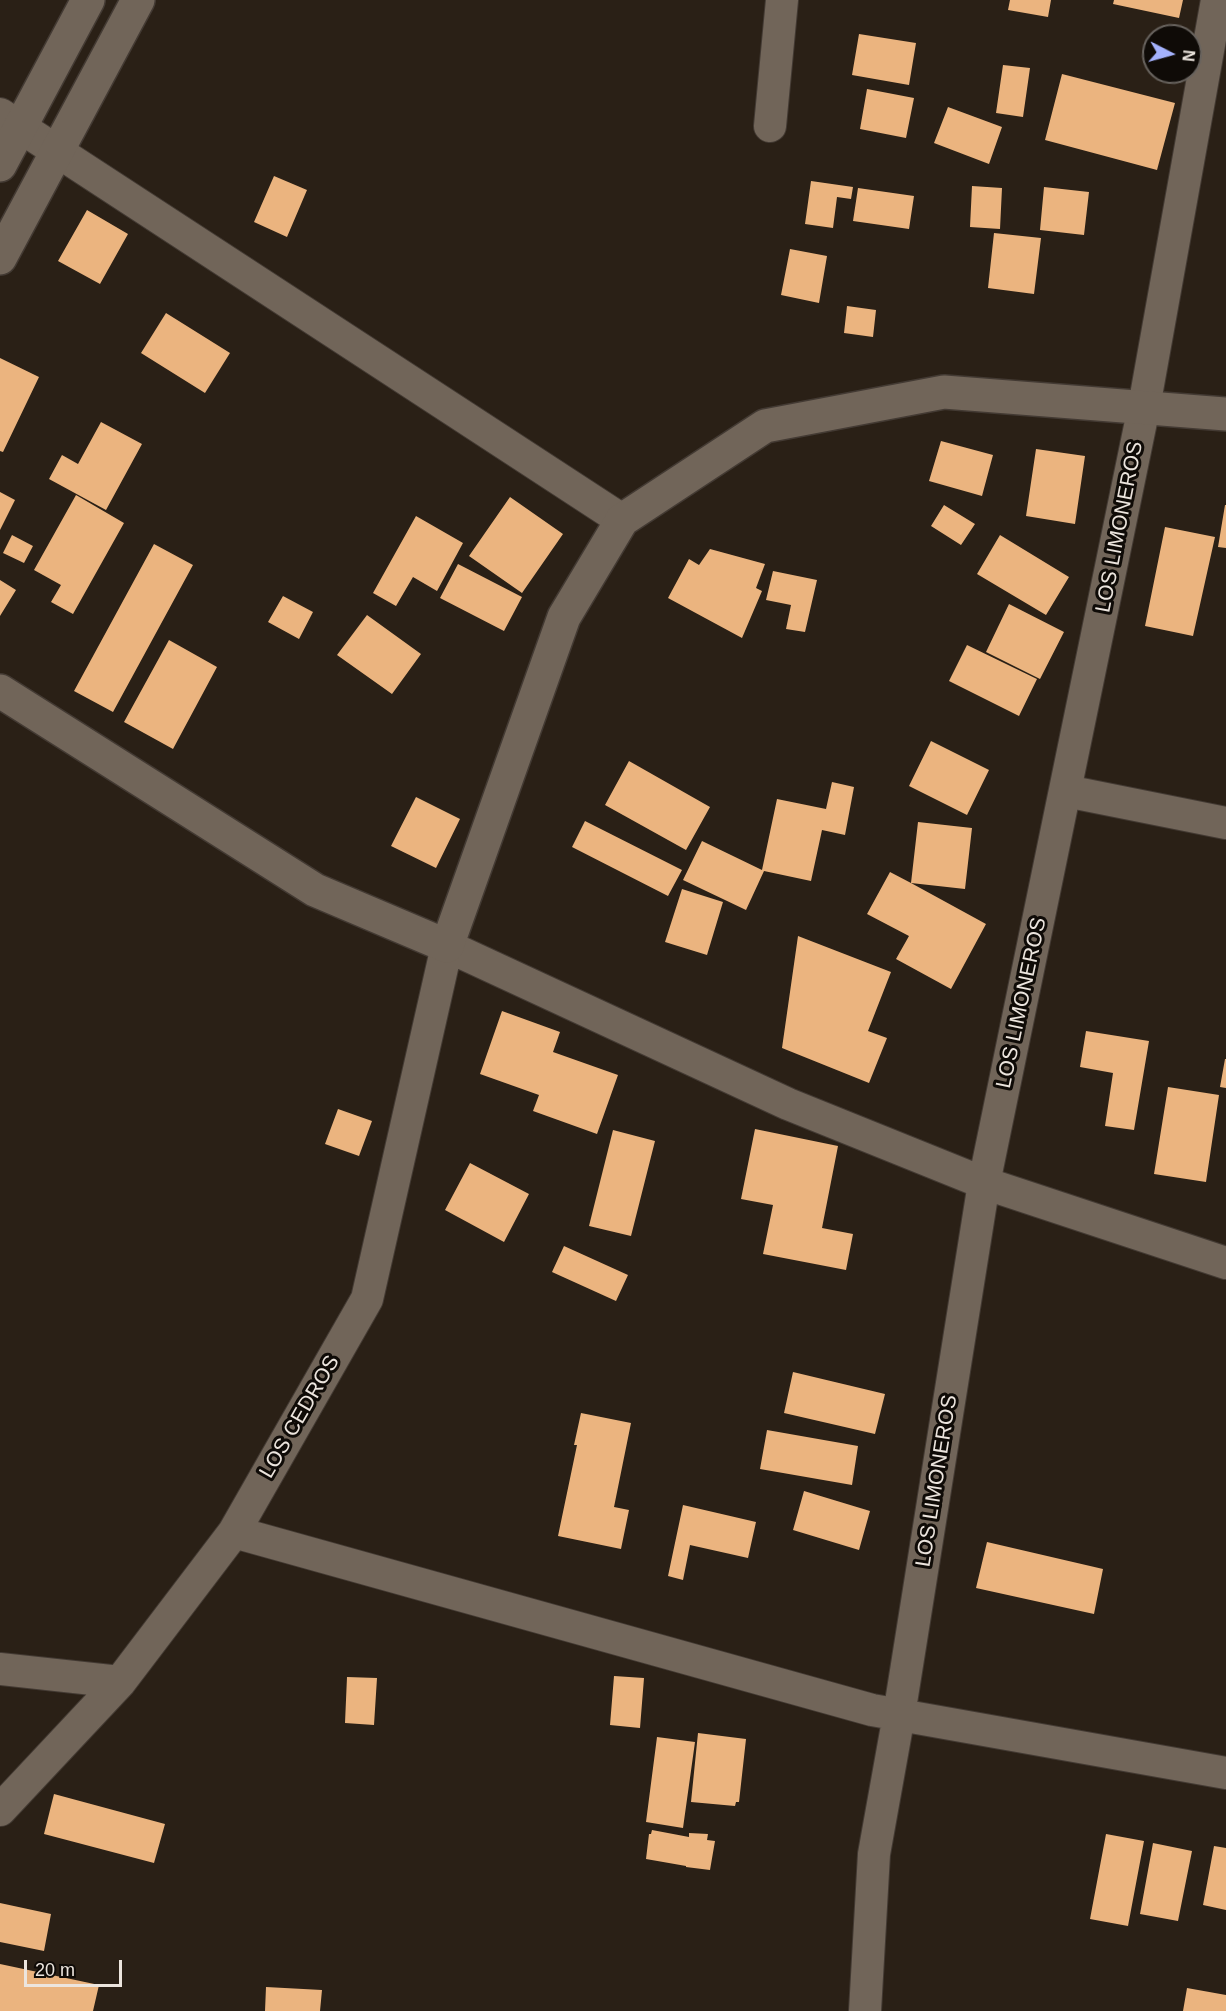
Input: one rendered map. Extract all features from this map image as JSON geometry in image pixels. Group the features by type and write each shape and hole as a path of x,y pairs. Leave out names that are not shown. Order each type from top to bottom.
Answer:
{"street":[{"path":"0,165 10,121 88,0"},
{"path":"0,258 138,0"},
{"path":"770,126 782,0"},
{"name":"LOS LIMONEROS","path":"865,2011 874,1854 899,1715 984,1183 1144,407 1217,0"},
{"path":"10,121 622,520"},
{"path":"447,946 564,617 622,520 765,426 944,392 1226,414"},
{"path":"0,691 315,890 447,946 788,1104 984,1183 1226,1263"},
{"path":"1066,791 1226,823"},
{"name":"LOS CEDROS","path":"0,1810 120,1682 234,1532 367,1299 447,946"},
{"path":"234,1532 872,1710 1226,1773"},
{"path":"0,1669 120,1682"}],"building":[{"path":"1010,0 1051,0 1048,17 1008,10"},
{"path":"1114,0 1183,0 1179,18 1113,4"},
{"path":"859,34 916,43 909,85 852,75"},
{"path":"1003,65 1030,68 1023,117 996,113"},
{"path":"1062,74 1175,103 1157,170 1045,140"},
{"path":"867,89 914,98 906,138 860,129"},
{"path":"948,107 1002,127 989,164 934,143"},
{"path":"274,176 307,190 287,237 254,222"},
{"path":"811,181 853,187 851,199 837,197 833,228 805,224"},
{"path":"972,186 1002,188 1000,229 970,227"},
{"path":"1044,187 1089,192 1084,235 1040,230"},
{"path":"858,188 914,196 909,229 853,221"},
{"path":"87,210 128,234 100,284 58,261"},
{"path":"994,233 1041,238 1034,294 988,288"},
{"path":"790,249 827,256 819,303 781,295"},
{"path":"847,306 876,310 873,337 844,333"},
{"path":"166,313 230,353 205,393 141,353"},
{"path":"0,358 39,377 3,452 0,451"},
{"path":"101,422 142,444 106,510 49,479 62,455 78,464"},
{"path":"941,441 993,455 982,496 929,481"},
{"path":"1036,449 1085,456 1075,524 1026,516"},
{"path":"0,492 15,500 0,530"},
{"path":"76,495 124,523 73,614 51,602 61,585 34,570"},
{"path":"510,497 563,534 522,593 469,556"},
{"path":"944,505 975,524 961,545 931,526"},
{"path":"1226,505 1226,548 1218,547"},
{"path":"416,516 463,543 437,591 413,577 396,606 373,593"},
{"path":"1165,527 1215,537 1193,636 1145,626"},
{"path":"12,535 33,546 24,563 3,553"},
{"path":"1000,535 1069,577 1046,615 977,574"},
{"path":"154,544 193,565 113,712 74,691"},
{"path":"710,549 765,564 756,588 762,591 742,638 668,598 689,559 699,565"},
{"path":"458,564 522,597 504,631 440,598"},
{"path":"773,571 817,580 805,632 786,629 791,605 766,600"},
{"path":"0,580 16,590 0,616"},
{"path":"283,596 313,612 299,639 268,622"},
{"path":"1009,604 1064,632 1040,679 986,652"},
{"path":"367,615 421,654 392,694 337,655"},
{"path":"169,640 217,667 173,749 124,722"},
{"path":"967,645 1037,679 1019,716 949,681"},
{"path":"931,741 989,770 967,815 909,786"},
{"path":"629,761 710,807 686,850 605,805"},
{"path":"832,782 854,787 845,835 822,830 811,881 764,871 746,910 683,880 702,841 762,870 777,799 826,809"},
{"path":"416,797 460,819 436,868 391,846"},
{"path":"585,821 682,870 668,896 572,847"},
{"path":"918,822 972,828 965,889 911,883"},
{"path":"890,872 986,924 951,989 896,959 909,936 867,914"},
{"path":"682,889 723,902 707,955 665,942"},
{"path":"798,936 891,972 868,1031 887,1038 869,1083 782,1048"},
{"path":"502,1011 560,1032 553,1052 618,1075 597,1134 533,1111 539,1095 480,1074"},
{"path":"1086,1031 1149,1041 1134,1130 1105,1126 1113,1073 1080,1067"},
{"path":"1226,1059 1226,1088 1220,1087"},
{"path":"1168,1087 1219,1095 1206,1182 1154,1174"},
{"path":"338,1109 372,1121 359,1156 325,1144"},
{"path":"755,1129 838,1146 822,1228 853,1234 846,1270 763,1254 773,1205 741,1199"},
{"path":"613,1130 655,1141 631,1236 589,1226"},
{"path":"470,1163 529,1194 504,1242 445,1210"},
{"path":"564,1246 628,1275 616,1301 552,1272"},
{"path":"793,1372 885,1394 875,1434 784,1413"},
{"path":"581,1413 631,1423 614,1507 629,1510 621,1549 558,1536 577,1445 574,1445"},
{"path":"767,1430 858,1446 852,1485 760,1469"},
{"path":"804,1491 870,1511 859,1550 793,1530"},
{"path":"683,1505 756,1522 748,1558 690,1545 683,1580 668,1576"},
{"path":"987,1542 1103,1569 1094,1614 976,1588"},
{"path":"614,1676 644,1678 640,1728 610,1725"},
{"path":"347,1677 377,1678 374,1725 345,1723"},
{"path":"698,1733 746,1739 739,1802 736,1802 735,1806 691,1802"},
{"path":"657,1737 695,1742 683,1828 646,1822"},
{"path":"54,1794 165,1824 154,1863 44,1834"},
{"path":"652,1830 689,1837 689,1833 708,1834 707,1840 715,1841 710,1870 646,1859 649,1834"},
{"path":"1106,1834 1144,1841 1128,1926 1090,1919"},
{"path":"1153,1843 1192,1851 1178,1921 1140,1914"},
{"path":"1214,1846 1226,1848 1226,1910 1203,1905"},
{"path":"0,1903 51,1914 44,1951 0,1942"},
{"path":"0,1964 99,1985 93,2011 0,2011"},
{"path":"266,1987 322,1990 320,2011 265,2011"},
{"path":"1187,1988 1226,1995 1226,2011 1183,2011"}]}
